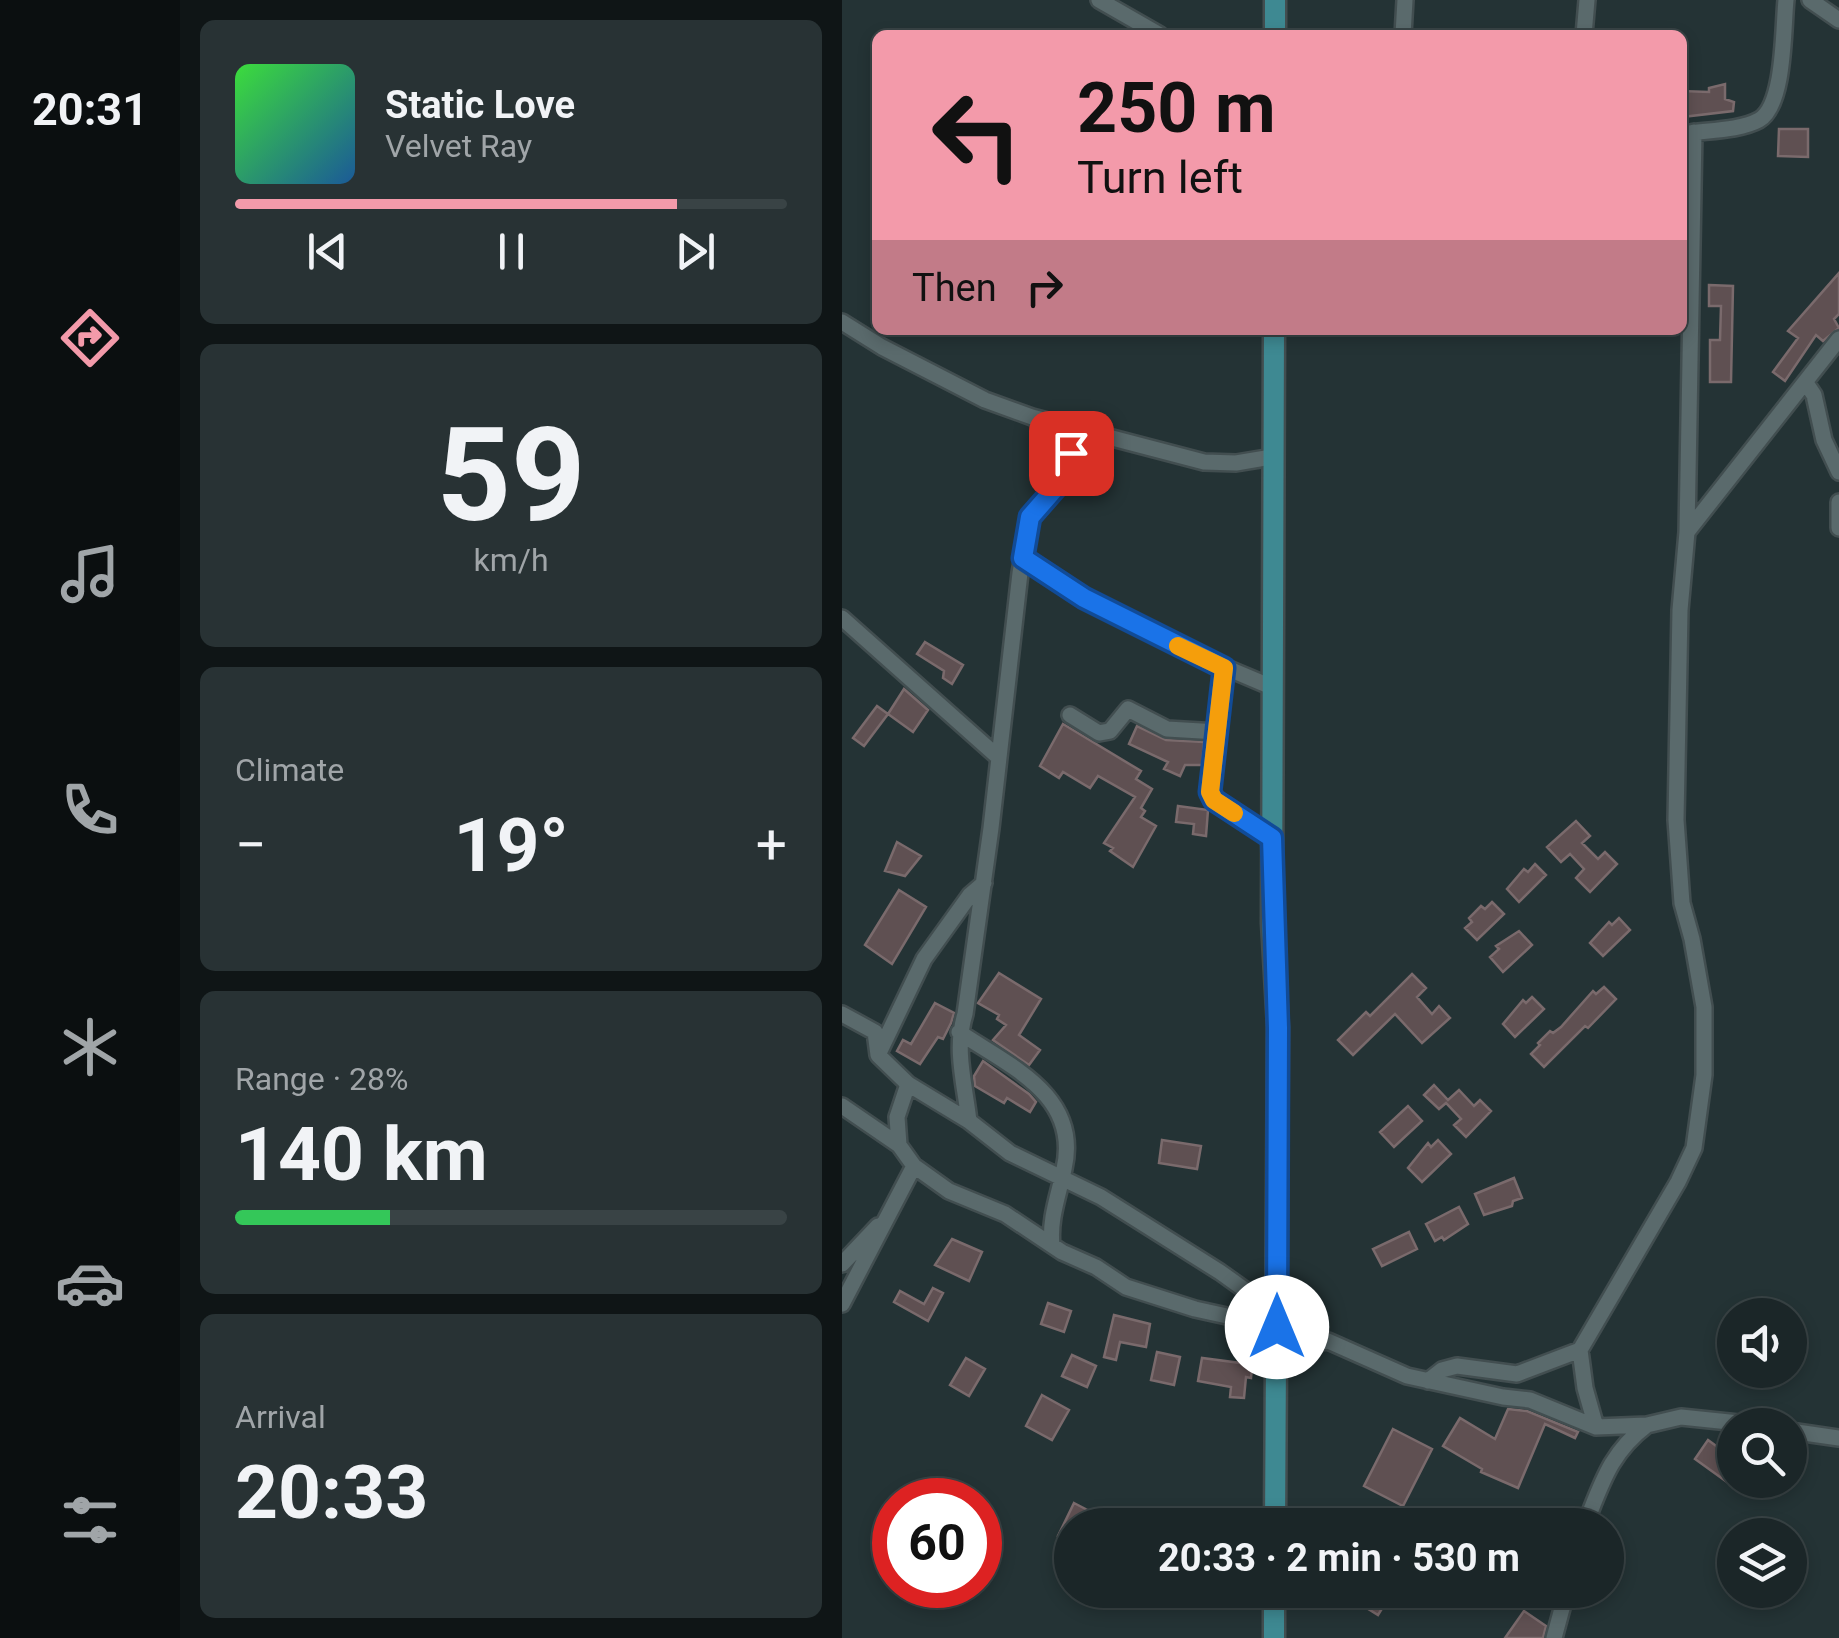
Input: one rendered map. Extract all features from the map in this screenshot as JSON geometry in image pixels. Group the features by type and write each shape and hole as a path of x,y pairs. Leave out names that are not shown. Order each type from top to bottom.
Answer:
{"main road":[{"path":"1275,0 1275,30"},
{"path":"1274,335 1272,838 1278,1028 1275,1508"},
{"path":"1274,1608 1274,1638"}],"street":[{"path":"1099,0 1151,30"},
{"path":"1402,30 1404,0"},
{"path":"1584,30 1586,0"},
{"path":"1687,269 1688,133 1751,123 1768,112 1778,86 1786,0"},
{"path":"1810,0 1838,20"},
{"path":"842,322 986,400 1076,430 1204,462 1236,463 1272,457"},
{"path":"1596,1427 1580,1350 1678,1182 1694,1148 1702,1106 1704,1006 1682,903 1677,854 1687,335"},
{"path":"1686,532 1838,339"},
{"path":"1806,382 1814,394 1824,440 1838,472"},
{"path":"969,1121 958,1051 959,1032 984,883 1023,558 1030,517 1060,482 1076,430"},
{"path":"1838,502 1838,528"},
{"path":"1023,558 1084,598 1224,668 1274,688"},
{"path":"842,618 998,758"},
{"path":"1224,668 1210,792 1214,800 1272,838"},
{"path":"1070,715 1099,733 1110,731 1128,710 1166,729 1218,732"},
{"path":"878,1054 924,959 984,883"},
{"path":"842,1014 875,1032 878,1054 908,1084 969,1121 1010,1154 1062,1177 1162,1235 1277,1330"},
{"path":"959,1032 1053,1100 1066,1148 1052,1219 1052,1245"},
{"path":"899,1144 897,1117 908,1084"},
{"path":"842,1106 899,1144 914,1166 949,1191 1005,1214 1052,1245 1140,1293 1328,1341 1408,1376 1530,1400 1596,1427 1647,1425 1681,1417 1717,1421"},
{"path":"842,1304 914,1166"},
{"path":"842,1264 891,1212"},
{"path":"1428,1381 1442,1370 1457,1366 1517,1374 1580,1350"},
{"path":"1592,1508 1613,1457 1647,1425"},
{"path":"1807,1433 1838,1438"},
{"path":"1554,1638 1563,1608"}],"building":[{"path":"1725,84 1725,99 1734,102 1733,111 1687,116 1687,91 1709,92 1709,88"},
{"path":"1779,129 1808,129 1808,157 1778,156"},
{"path":"1839,273 1839,314 1834,319 1839,328 1823,341 1816,335 1785,381 1773,372 1798,338 1788,331"},
{"path":"1709,285 1733,286 1731,382 1710,382 1710,340 1720,340 1721,306 1709,306"},
{"path":"925,642 963,665 952,684 943,678 944,671 917,654"},
{"path":"904,689 928,710 913,732 888,714"},
{"path":"877,706 888,714 864,746 853,738"},
{"path":"1063,724 1141,771 1136,779 1152,789 1141,808 1145,811 1141,817 1156,826 1133,867 1104,843 1135,797 1098,776 1090,788 1063,772 1059,778 1040,766"},
{"path":"1137,726 1166,740 1204,742 1202,765 1185,765 1180,776 1164,769 1168,762 1129,744"},
{"path":"1178,806 1208,810 1206,836 1193,834 1194,824 1176,822"},
{"path":"1576,821 1590,836 1582,843 1598,859 1605,852 1617,864 1590,892 1576,878 1584,869 1570,854 1561,862 1547,847"},
{"path":"897,842 921,856 905,876 885,871"},
{"path":"1535,864 1546,875 1519,902 1507,889 1524,869 1528,872"},
{"path":"899,890 926,907 892,964 865,945"},
{"path":"1492,902 1504,914 1477,940 1465,928 1481,906 1485,909"},
{"path":"1619,918 1630,930 1603,956 1590,943 1609,922 1612,925"},
{"path":"1519,931 1532,945 1503,972 1490,957 1499,949 1496,946"},
{"path":"999,973 1041,999 1019,1035 1040,1050 1029,1065 993,1040 1006,1025 997,1019 999,1015 978,1003"},
{"path":"1412,974 1426,988 1417,997 1432,1014 1439,1006 1450,1018 1422,1043 1395,1014 1353,1055 1338,1040 1366,1012 1370,1016"},
{"path":"1604,987 1616,999 1544,1067 1531,1054 1538,1043 1561,1027 1593,991 1596,994"},
{"path":"1532,997 1544,1009 1515,1037 1503,1024 1523,1000 1526,1003"},
{"path":"935,1003 954,1013 943,1039 938,1037 920,1064 897,1051 903,1040 911,1044"},
{"path":"983,1061 1029,1094 1036,1102 1030,1112 975,1086 974,1076"},
{"path":"1434,1085 1448,1100 1459,1090 1474,1106 1480,1100 1491,1111 1466,1137 1454,1125 1461,1119 1446,1103 1439,1109 1424,1095"},
{"path":"1408,1106 1422,1121 1394,1147 1380,1132"},
{"path":"1162,1140 1201,1146 1197,1169 1159,1163"},
{"path":"1438,1140 1451,1154 1422,1182 1408,1168 1428,1143 1431,1147"},
{"path":"1514,1178 1522,1198 1513,1201 1512,1206 1484,1215 1475,1194"},
{"path":"1459,1207 1468,1224 1444,1240 1442,1237 1435,1241 1426,1224"},
{"path":"1409,1232 1417,1249 1382,1266 1373,1249"},
{"path":"952,1239 982,1252 969,1281 935,1265"},
{"path":"933,1288 943,1293 928,1321 894,1302 900,1291 924,1304"},
{"path":"1048,1303 1071,1311 1064,1332 1041,1324"},
{"path":"1114,1315 1150,1324 1146,1347 1120,1342 1116,1360 1104,1357"},
{"path":"1243,1347 1254,1349 1244,1398 1230,1397 1231,1387 1198,1381 1202,1358 1241,1363"},
{"path":"1157,1352 1180,1357 1174,1385 1151,1380"},
{"path":"1072,1355 1096,1366 1087,1387 1062,1376"},
{"path":"966,1358 985,1369 969,1396 950,1385"},
{"path":"1042,1395 1069,1410 1052,1440 1026,1426"},
{"path":"1508,1409 1527,1411 1578,1432 1575,1438 1545,1424 1518,1488 1481,1472 1482,1469 1443,1446 1460,1418 1495,1439"},
{"path":"1393,1429 1432,1449 1403,1506 1364,1486"},
{"path":"1708,1440 1717,1447 1717,1475 1695,1459"},
{"path":"1524,1611 1546,1626 1543,1638 1505,1638"}],"slow traffic":[{"path":"1178,646 1224,668 1210,792 1214,800 1234,813"}],"route":[{"path":"1071,453 1058,485 1030,517 1023,558 1084,598 1224,668 1210,792 1214,800 1272,838 1278,1028 1277,1327"}]}
